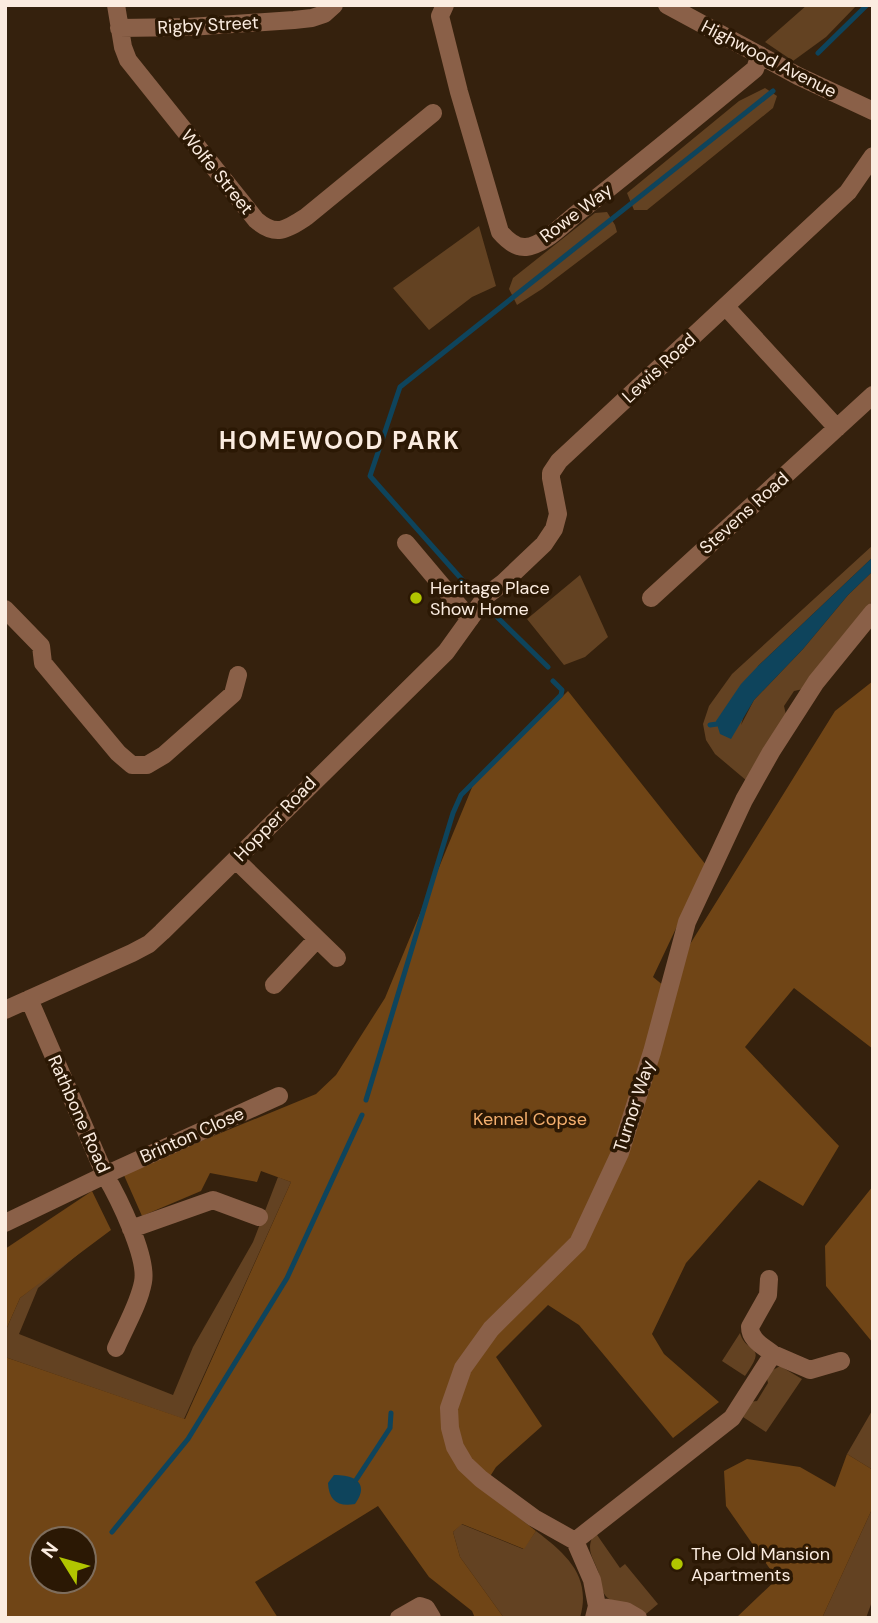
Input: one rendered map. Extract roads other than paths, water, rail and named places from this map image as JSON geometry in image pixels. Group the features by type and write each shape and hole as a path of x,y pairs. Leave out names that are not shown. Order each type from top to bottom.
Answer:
{"street":[{"name":"Wolfe Street","path":"116,5 128,60 266,229 276,231 306,217 433,113"},
{"name":"Rigby Street","path":"119,28 295,20 312,18 334,5"},
{"name":"Rowe Way","path":"445,5 440,16 458,92 500,232 517,246 527,247 543,240 613,186 755,69 760,55"},
{"name":"Highwood Avenue","path":"667,5 809,82 873,111"},
{"name":"Lewis Road","path":"487,595 544,544 554,529 558,514 551,473 559,461 848,192 873,156"},
{"path":"726,307 837,428"},
{"name":"Stevens Road","path":"651,597 873,395"},
{"path":"406,542 470,619"},
{"name":"Hopper Road","path":"5,1010 149,944 446,652 487,595"},
{"path":"5,608 41,646 43,663 118,753 132,765 147,765 164,755 233,694 237,675"},
{"name":"Turnor Way","path":"575,1541 534,1518 481,1479 466,1464 455,1447 449,1408 463,1368 491,1329 578,1243 620,1153 652,1052 687,922 744,800 816,682 873,612"},
{"path":"236,860 337,958"},
{"path":"274,985 317,939"},
{"name":"Rathbone Road","path":"29,999 105,1175 119,1198 131,1229 144,1279 116,1348"},
{"name":"Brinton Close","path":"5,1223 279,1096"},
{"path":"131,1229 213,1200 259,1217"},
{"path":"769,1279 768,1295 750,1327 756,1342 773,1354 810,1370 841,1361"},
{"path":"638,1618 626,1611 596,1612 592,1580 575,1541 732,1418 773,1354"},
{"path":"399,1618 419,1606 426,1608 432,1618"}],"water":[{"path":"873,557 873,571 848,595 803,649 754,700 731,739 720,734 716,721 741,684"},
{"path":"334,1475 358,1482 361,1491 355,1504 344,1505 332,1498 328,1483"}],"waterway":[{"path":"818,53 867,5"},
{"path":"473,592 370,476 400,387 773,91"},
{"path":"494,614 548,667"},
{"path":"366,1100 453,813 461,795 561,695 562,690 553,681"},
{"path":"710,725 717,724"},
{"path":"112,1532 188,1439 287,1278 362,1115"},
{"path":"356,1480 390,1428 391,1413"}],"place":[{"name":"Heritage Place Show Home","path":"416,598"},
{"name":"The Old Mansion Apartments","path":"677,1564"}],"district":[{"name":"HOMEWOOD PARK","path":"340,440"}],"park label":[{"name":"Kennel Copse","path":"530,1119"}]}
